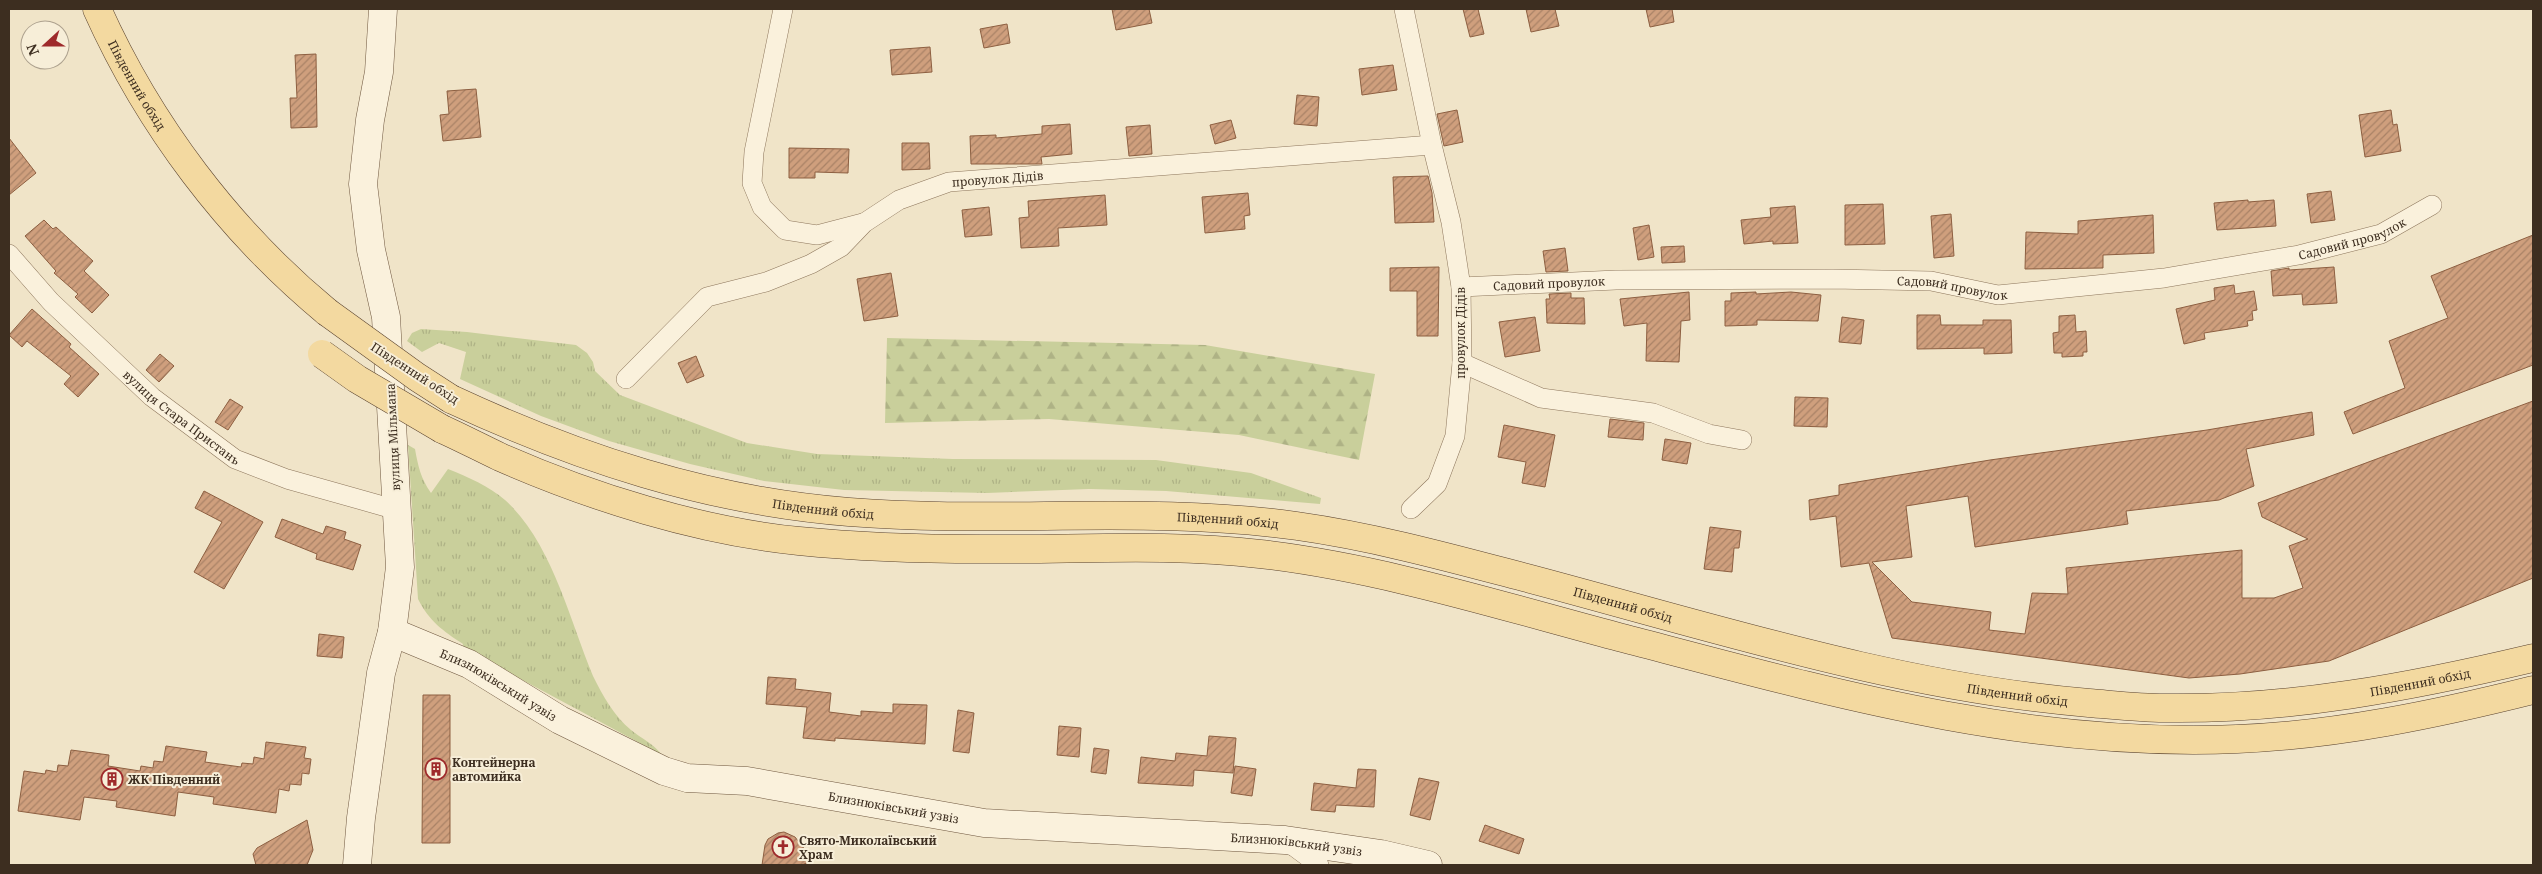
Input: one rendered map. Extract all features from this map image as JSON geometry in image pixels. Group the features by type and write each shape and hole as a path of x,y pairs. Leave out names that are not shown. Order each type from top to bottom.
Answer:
{"main road":[{"name":"Південний обхід","path":"97,9 129,72 157,117 219,204 282,273 326,312 451,399 518,430 581,454 698,490 759,501 847,512 916,516 1120,514 1211,518 1296,526 1421,550 1835,660 1982,690 2063,700 2160,708 2256,706 2343,697 2533,658"},
{"path":"322,354 366,384 442,429 499,456 621,502 730,530 793,541 866,546 982,550 1110,547 1259,553 1337,566 1413,583 1832,693 1998,726 2070,734 2157,740 2240,739 2350,727 2472,705 2533,690"}],"street":[{"name":"вулиця Мільмана","path":"357,865 361,818 381,673 392,632 400,567 386,317 371,250 363,184 370,120 379,72 383,9"},
{"path":"783,9 754,152 752,182 762,207 786,230 817,234 864,222"},
{"name":"провулок Дідів","path":"1404,9 1432,145 1451,222 1461,287 1462,363 1455,436 1437,484 1411,509"},
{"name":"провулок Дідів","path":"626,379 706,296 766,282 811,264 841,247 864,222 900,200 949,182 1432,145"},
{"name":"Садовий провулок","path":"1461,287 1616,280 1833,279 1931,282 1998,295 2164,278 2299,255 2381,234 2432,205"},
{"name":"вулиця Стара Пристань","path":"9,254 51,302 152,397 235,459 287,479 397,510"},
{"path":"1462,363 1541,398 1653,414 1709,434 1742,440"},
{"name":"Близнюківський узвіз","path":"392,632 469,664 560,720 664,771 687,778 747,781 984,823 1284,840 1372,853 1428,865"},
{"path":"1284,840 1319,865"}],"green space":[{"path":"421,329 467,332 576,345 587,353 593,362 595,371 620,395 747,443 817,454 953,459 1156,460 1251,473 1321,498 1320,504 1166,491 1089,489 987,493 844,490 764,481 690,464 609,441 541,416 460,379 466,352 439,343 422,352 407,341 412,333"},
{"path":"887,338 1205,345 1375,374 1359,460 1239,435 1049,419 885,423"},
{"path":"408,445 415,449 420,472 431,493 448,469 492,490 505,500 521,518 535,537 558,582 593,676 605,698 614,712 631,730 652,745 662,755 463,648 463,644 443,630 422,607 418,599"}],"building":[{"path":"1112,9 1149,9 1152,23 1116,30"},
{"path":"1463,9 1478,9 1484,34 1470,37"},
{"path":"1526,9 1555,9 1559,26 1531,32"},
{"path":"1646,9 1672,9 1674,22 1650,27"},
{"path":"1007,24 1010,43 984,48 980,29"},
{"path":"930,47 932,72 892,75 890,50"},
{"path":"316,54 317,127 291,128 290,98 297,98 295,55"},
{"path":"1393,65 1397,90 1362,95 1359,69"},
{"path":"476,89 481,137 443,141 440,115 449,114 447,91"},
{"path":"1297,95 1319,97 1317,126 1294,124"},
{"path":"1457,110 1463,142 1444,146 1437,114"},
{"path":"2391,110 2393,125 2397,124 2401,151 2365,157 2359,115"},
{"path":"1231,120 1236,138 1215,144 1210,125"},
{"path":"1070,124 1072,154 1041,157 1042,164 971,164 970,136 996,135 996,138 1042,134 1042,126"},
{"path":"1150,125 1152,154 1129,156 1126,127"},
{"path":"9,138 36,173 9,195"},
{"path":"902,143 929,143 930,169 902,170"},
{"path":"789,148 849,149 848,173 815,172 815,178 789,178"},
{"path":"1428,176 1432,193 1434,222 1395,223 1393,177"},
{"path":"2331,191 2335,220 2311,223 2307,194"},
{"path":"1248,193 1250,215 1244,216 1245,229 1205,233 1202,197"},
{"path":"1105,195 1107,225 1058,228 1059,246 1021,248 1019,218 1029,217 1028,201"},
{"path":"2248,200 2248,202 2274,200 2276,226 2217,230 2214,203"},
{"path":"1883,204 1885,244 1845,245 1845,205"},
{"path":"1795,206 1798,243 1773,244 1773,241 1744,244 1741,220 1771,217 1770,208"},
{"path":"989,207 992,235 965,237 962,210"},
{"path":"1951,214 1954,256 1934,258 1931,216"},
{"path":"2153,215 2154,253 2103,255 2103,268 2025,269 2026,232 2078,234 2078,221"},
{"path":"44,220 53,229 56,227 93,261 84,271 109,295 92,313 75,297 78,294 54,273 56,271 25,236"},
{"path":"1649,225 1654,257 1638,260 1633,228"},
{"path":"2533,235 2533,365 2353,434 2344,412 2405,388 2389,341 2448,318 2431,276"},
{"path":"1684,246 1685,262 1662,263 1661,247"},
{"path":"1565,248 1568,271 1546,272 1543,251"},
{"path":"1439,267 1438,336 1417,336 1417,291 1390,291 1390,268"},
{"path":"2334,267 2337,303 2303,305 2302,294 2273,296 2271,271 2289,268 2289,270"},
{"path":"891,273 898,316 864,321 857,279"},
{"path":"2234,285 2235,294 2254,291 2257,310 2252,311 2253,320 2247,321 2248,326 2204,333 2205,339 2184,344 2176,309 2215,300 2214,288"},
{"path":"1689,292 1690,320 1681,321 1679,362 1646,361 1647,323 1624,326 1620,299"},
{"path":"1756,292 1756,294 1791,292 1821,295 1818,321 1757,320 1757,325 1725,326 1725,301 1731,301 1731,293"},
{"path":"1571,293 1571,298 1584,298 1585,324 1547,323 1546,299 1550,299 1549,294"},
{"path":"32,309 71,344 69,347 99,374 78,397 64,384 71,376 27,341 22,347 9,335"},
{"path":"1917,315 1940,315 1941,325 1983,325 1983,320 2011,320 2012,353 1984,354 1984,348 1917,349"},
{"path":"2075,315 2076,332 2086,331 2087,352 2083,352 2083,356 2062,357 2062,353 2054,353 2053,333 2059,332 2059,316"},
{"path":"1535,317 1540,351 1505,357 1499,322"},
{"path":"1842,317 1864,320 1861,344 1839,342"},
{"path":"160,354 174,366 159,382 146,370"},
{"path":"696,356 704,376 687,383 678,363"},
{"path":"1795,397 1828,398 1827,427 1794,426"},
{"path":"230,399 243,407 228,430 215,422"},
{"path":"2533,401 2533,578 2329,661 2240,674 2189,678 1892,638 1869,563 1841,567 1836,516 1810,520 1809,500 1839,495 1839,485 1990,460 2207,430 2312,412 2314,435 2246,449 2254,486 2219,500 2126,511 2128,524 1975,547 1968,496 1906,506 1912,557 1872,562 1912,602 1991,612 1989,630 2025,634 2032,593 2068,594 2066,568 2242,550 2242,598 2274,598 2303,588 2289,546 2308,539 2262,517 2258,503"},
{"path":"1610,419 1644,423 1643,440 1608,437"},
{"path":"1504,425 1555,435 1545,487 1522,483 1526,462 1498,457"},
{"path":"1665,439 1691,443 1687,464 1662,460"},
{"path":"204,491 263,522 224,589 194,572 222,522 195,508"},
{"path":"282,519 323,534 326,526 346,532 344,539 361,545 353,570 316,559 317,554 275,537"},
{"path":"1710,527 1741,531 1739,548 1734,548 1732,572 1704,569"},
{"path":"319,634 344,637 342,658 317,656"},
{"path":"768,677 796,679 795,689 831,693 829,712 861,716 861,711 893,713 893,704 927,705 925,744 835,738 835,741 803,738 807,707 766,704"},
{"name":"Контейнерна автомийка","path":"423,695 450,695 450,843 422,843"},
{"path":"958,710 974,713 969,753 953,751"},
{"path":"1059,726 1081,728 1079,757 1057,755"},
{"path":"1209,736 1236,738 1233,773 1194,770 1193,786 1138,783 1141,757 1175,761 1176,753 1207,756"},
{"name":"ЖК Південний","path":"266,742 306,747 304,758 311,759 309,774 302,773 301,785 290,784 289,791 279,789 276,813 213,804 214,797 178,792 175,816 116,807 117,801 84,797 80,820 18,811 24,771 45,774 46,770 57,772 58,765 68,766 71,750 109,755 108,766 140,771 141,766 153,768 154,761 163,762 166,746 207,752 205,762 241,767 242,763 253,764 254,757 264,759"},
{"path":"1094,748 1109,750 1106,774 1091,772"},
{"path":"1235,766 1256,769 1252,796 1231,793"},
{"path":"1358,769 1376,770 1374,807 1336,805 1335,812 1311,810 1314,783 1356,788"},
{"path":"1419,778 1439,782 1430,820 1410,815"},
{"path":"307,820 313,850 307,865 256,865 253,854 257,848"},
{"path":"1485,825 1524,839 1519,854 1479,841"},
{"name":"Свято-Миколаївський Храм","path":"784,832 795,837 813,860 802,865 762,865 765,845 768,839"}],"place":[{"name":"Контейнерна автомийка","path":"436,769"},
{"name":"ЖК Південний","path":"112,779"},
{"name":"Свято-Миколаївський Храм","path":"783,847"}]}
